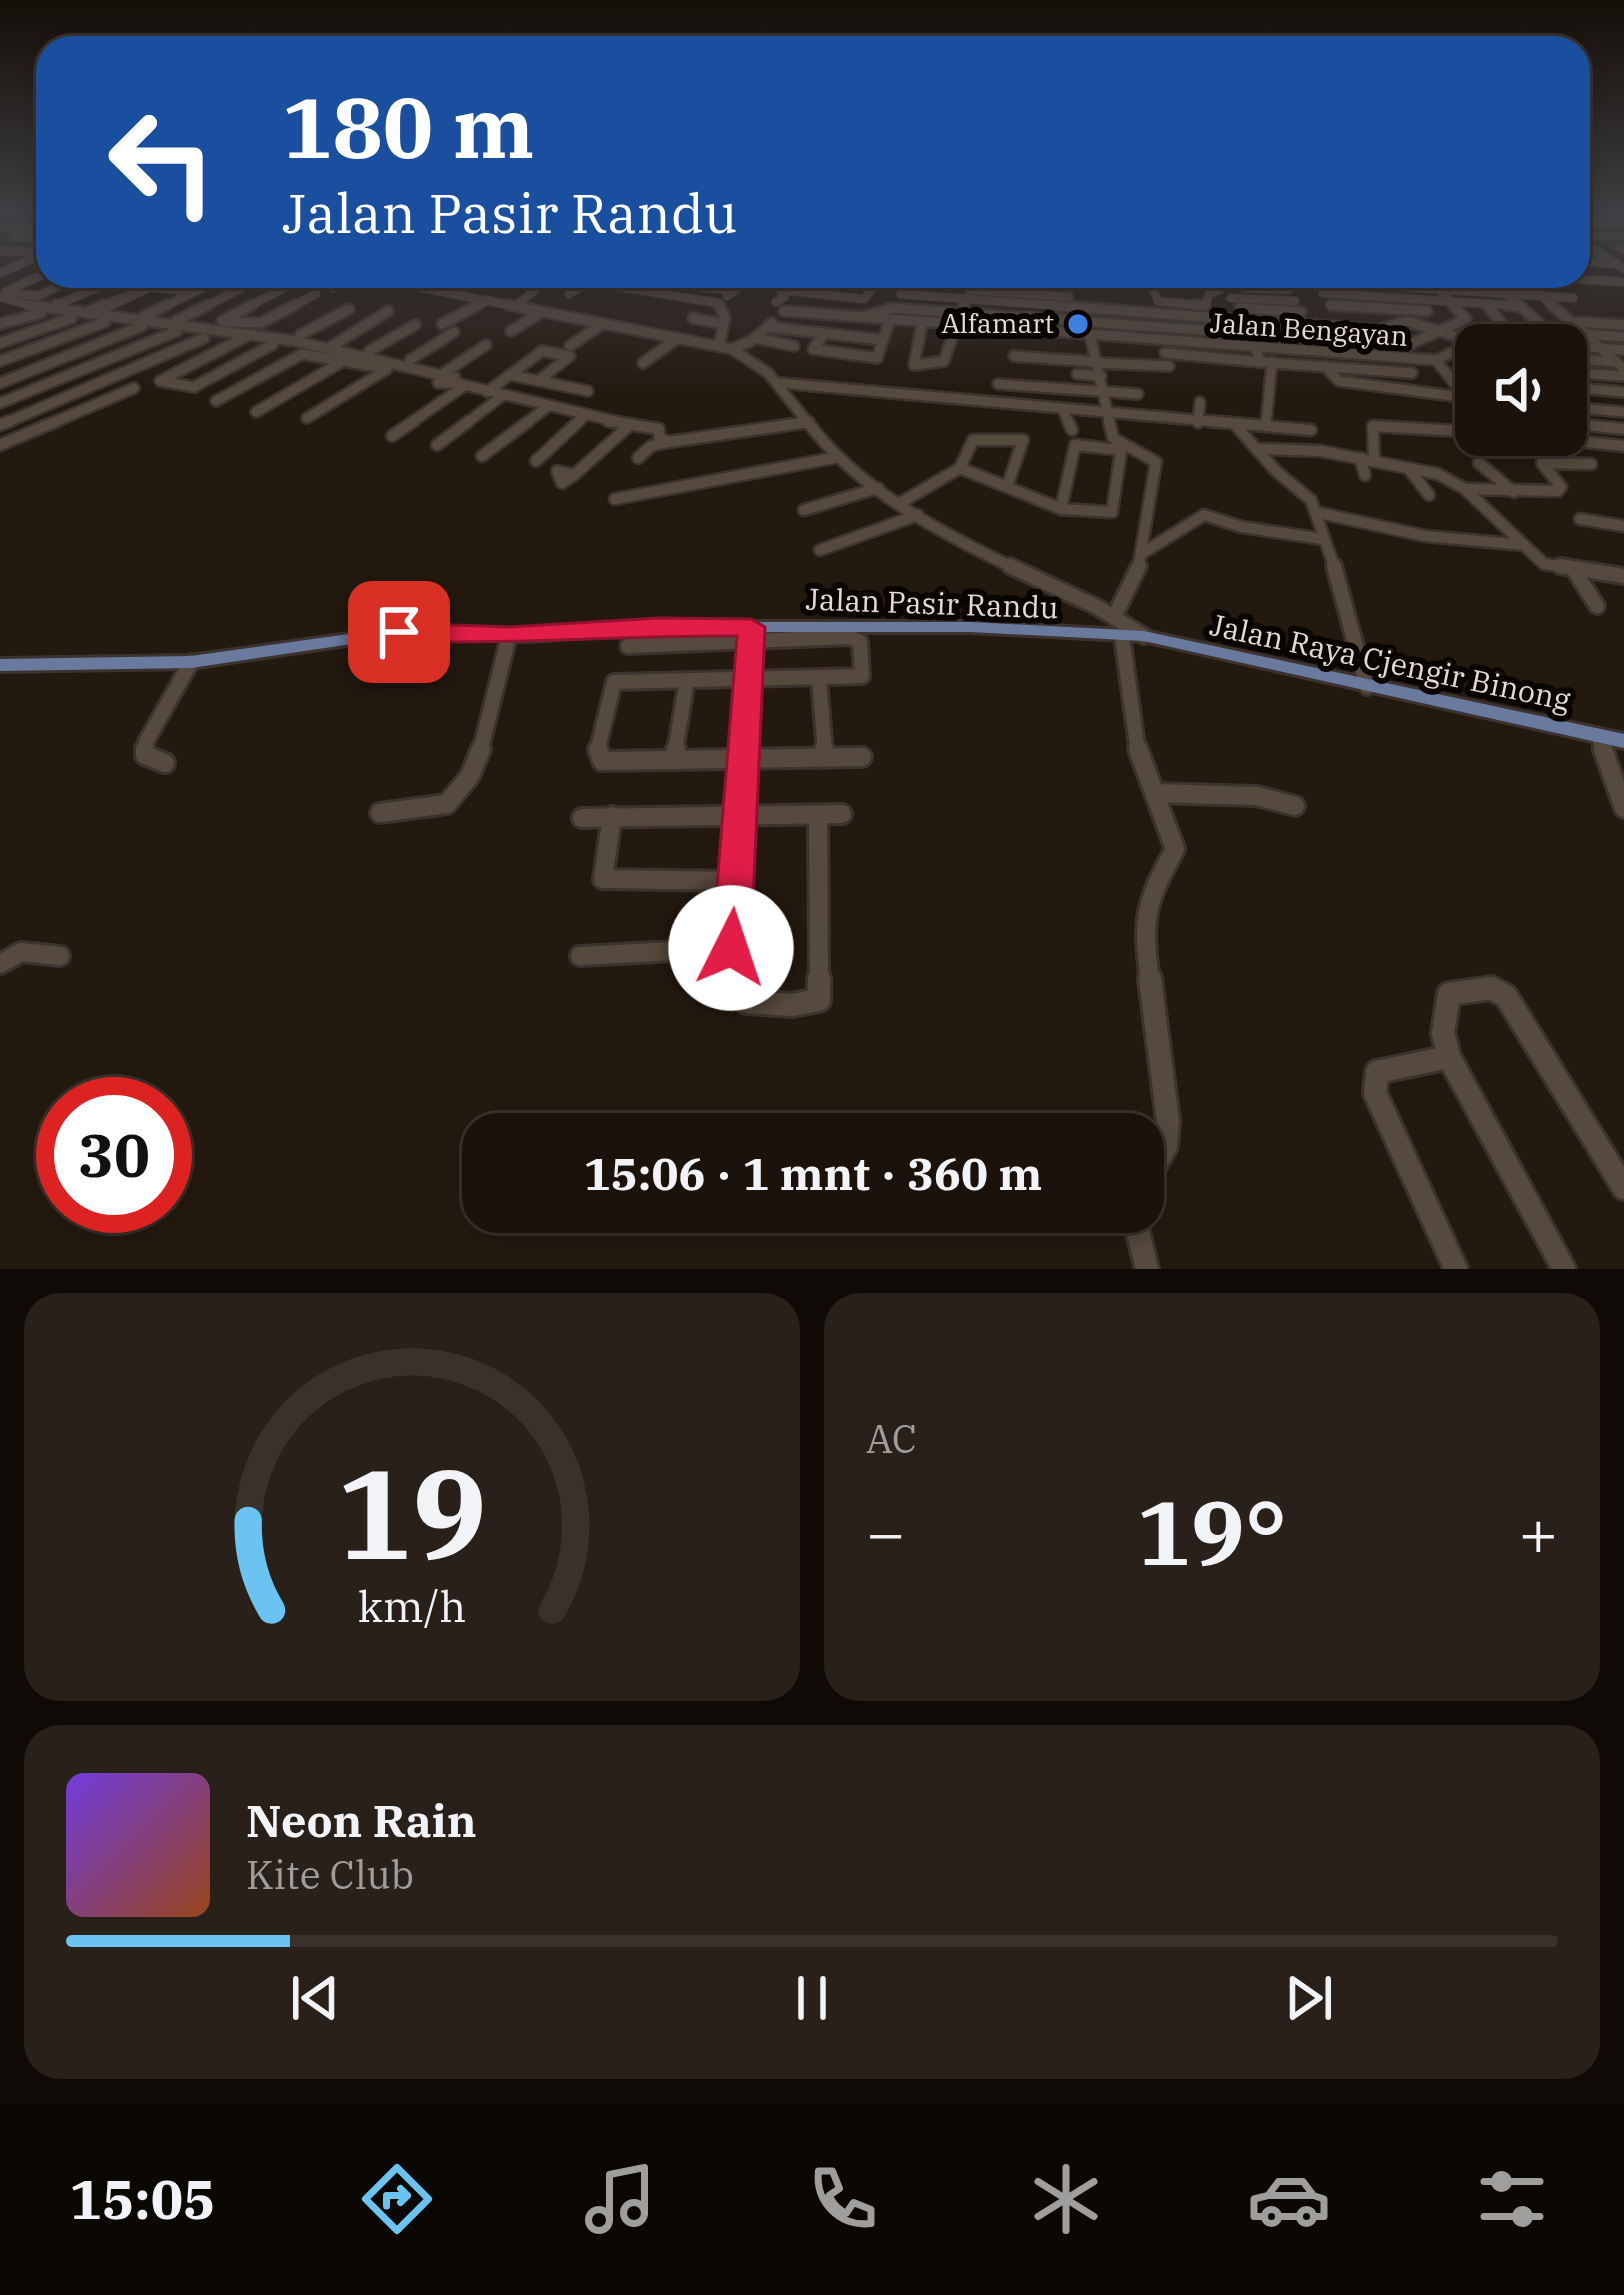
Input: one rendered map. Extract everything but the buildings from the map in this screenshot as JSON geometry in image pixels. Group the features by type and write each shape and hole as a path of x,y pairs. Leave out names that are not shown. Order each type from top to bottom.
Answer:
{"main road":[{"name":"Jalan Pasir Randu","path":"0,664 191,662 399,632 509,636 659,626 751,635 971,627 1144,636"},
{"name":"Jalan Raya Cjengir Binong","path":"1144,636 1624,741"}],"street":[{"path":"1,295 36,278"},
{"path":"1,295 17,303 48,300 64,288"},
{"path":"0,324 48,300 86,288"},
{"path":"93,311 151,288"},
{"path":"1,295 132,315 187,290 172,288"},
{"path":"0,424 206,337 142,316 202,288"},
{"path":"0,403 176,326 244,288"},
{"path":"424,288 731,350 780,383 838,457 878,488 969,546 1115,615 1144,636"},
{"path":"515,307 541,288"},
{"path":"536,290 541,288"},
{"path":"569,294 579,288"},
{"path":"614,288 718,303 739,288"},
{"path":"659,294 667,288"},
{"path":"712,288 734,291"},
{"path":"826,296 832,288"},
{"path":"780,290 864,299 872,288"},
{"path":"1026,288 1196,316 1379,330 1427,311"},
{"path":"1071,288 1071,334"},
{"path":"1152,288 1158,301 1208,306 1209,294 1294,301"},
{"path":"1223,288 1225,295"},
{"path":"1288,288 1311,326"},
{"path":"1319,288 1346,328"},
{"path":"1405,288 1574,300 1559,288"},
{"path":"1470,288 1474,292"},
{"path":"1501,288 1540,324"},
{"path":"1534,288 1574,322 1624,325"},
{"path":"224,326 282,289"},
{"path":"731,350 753,340 784,311 776,302 784,297 780,290"},
{"path":"922,324 915,371 944,361 969,290 1070,297"},
{"path":"860,318 893,308 957,325 1071,321 1408,345 1466,320 1440,290"},
{"path":"1323,293 1520,305"},
{"path":"901,294 963,300 1070,297"},
{"path":"1,295 224,326 246,337 273,344 194,387 160,382 246,337 332,346 453,377"},
{"path":"0,343 72,318 142,326 261,323 314,299 267,329 332,346"},
{"path":"1418,299 1427,311"},
{"path":"48,300 72,318"},
{"path":"442,324 488,300"},
{"path":"718,303 731,350"},
{"path":"511,331 561,304"},
{"path":"1486,304 1502,324"},
{"path":"1330,305 1427,311"},
{"path":"1363,307 1379,330"},
{"path":"1240,308 1301,312"},
{"path":"300,335 349,309"},
{"path":"332,346 388,311"},
{"name":"Jalan Bengayan","path":"784,311 1402,358 1436,360 1455,352"},
{"path":"1196,316 1206,344"},
{"path":"693,318 723,326"},
{"path":"1407,321 1455,336"},
{"path":"0,361 105,322"},
{"path":"824,334 813,350 877,358 889,322"},
{"path":"570,346 602,324"},
{"path":"256,412 415,325"},
{"path":"1,379 142,326"},
{"path":"703,343 723,326"},
{"path":"769,327 883,340"},
{"path":"1328,327 1346,354"},
{"path":"410,360 454,332"},
{"path":"1090,335 1116,441 1156,462 1154,491 1144,513 1144,552 1134,583 1115,615"},
{"path":"1587,335 1624,338"},
{"path":"1587,335 1622,369"},
{"path":"643,363 678,338"},
{"path":"753,340 794,346"},
{"path":"1015,356 1172,368 1162,340"},
{"path":"392,436 487,345"},
{"path":"1255,347 1266,362 1266,427"},
{"path":"1587,347 1624,350"},
{"path":"487,392 542,352 570,356 538,381"},
{"path":"364,353 410,360 487,392 584,417 635,419 659,429 659,442"},
{"path":"1165,353 1412,373"},
{"path":"216,401 302,354 423,377"},
{"path":"1402,358 1423,389"},
{"path":"1436,360 1455,381"},
{"path":"1587,362 1622,369"},
{"path":"1325,366 1339,381 1455,396"},
{"path":"307,418 387,369"},
{"path":"1587,371 1622,369"},
{"path":"1077,374 1101,376"},
{"path":"510,375 588,392"},
{"path":"1,379 89,406"},
{"path":"780,383 817,382 1236,427 1311,430"},
{"path":"998,384 1138,394"},
{"path":"0,446 134,388"},
{"path":"1587,389 1624,392"},
{"path":"436,445 502,396"},
{"path":"1198,423 1200,401"},
{"path":"482,456 547,406"},
{"path":"1587,409 1624,412"},
{"path":"1063,410 1072,430"},
{"path":"1587,441 1624,442 1619,429 1596,410"},
{"path":"536,460 584,417"},
{"path":"564,488 635,419"},
{"path":"638,458 659,442 809,422"},
{"path":"1365,475 1373,426 1455,431"},
{"path":"1587,426 1619,429"},
{"path":"1236,427 1261,448 1276,471 1304,491 1315,512 1342,591 1366,687"},
{"path":"900,503 960,468 973,440 1023,440 1007,487"},
{"path":"960,468 1060,509 1112,512 1121,450 1075,446 1060,509"},
{"path":"1261,448 1367,459 1438,473 1465,490 1544,564 1624,577"},
{"path":"1465,490 1560,490 1537,456"},
{"path":"615,499 838,457"},
{"path":"1479,463 1514,492"},
{"path":"1542,463 1592,464"},
{"path":"1408,468 1429,495"},
{"path":"805,510 878,488"},
{"path":"1315,512 1425,536 1524,545"},
{"path":"1144,552 1204,514 1242,527 1323,539"},
{"path":"820,550 919,515"},
{"path":"1580,519 1624,526"},
{"path":"1574,570 1598,606"},
{"path":"628,646 751,635 859,640 861,678 614,682 597,754 602,761 862,757"},
{"path":"751,635 729,982 746,1001 792,1005 819,1000 818,814"},
{"path":"380,813 443,806 454,800 476,770 509,636"},
{"path":"1122,637 1132,729 1145,776 1175,849 1151,894 1143,925 1168,1121 1164,1150"},
{"path":"165,763 145,755 146,742 191,662"},
{"path":"819,679 825,758"},
{"path":"674,760 687,680"},
{"path":"1598,736 1624,808"},
{"path":"1154,793 1233,794 1295,806"},
{"path":"583,818 842,814"},
{"path":"612,816 603,879 736,881"},
{"path":"580,956 731,948"},
{"path":"0,964 21,952 60,956"},
{"path":"1564,1269 1450,1058 1442,1033 1450,994 1499,990 1624,1188"},
{"path":"1450,1058 1377,1072 1375,1093 1456,1269"},
{"path":"1138,1233 1147,1269"}],"place":[{"name":"Alfamart","path":"1078,324"}],"route":[{"path":"399,632 509,636 659,626 751,627 731,948"}]}
